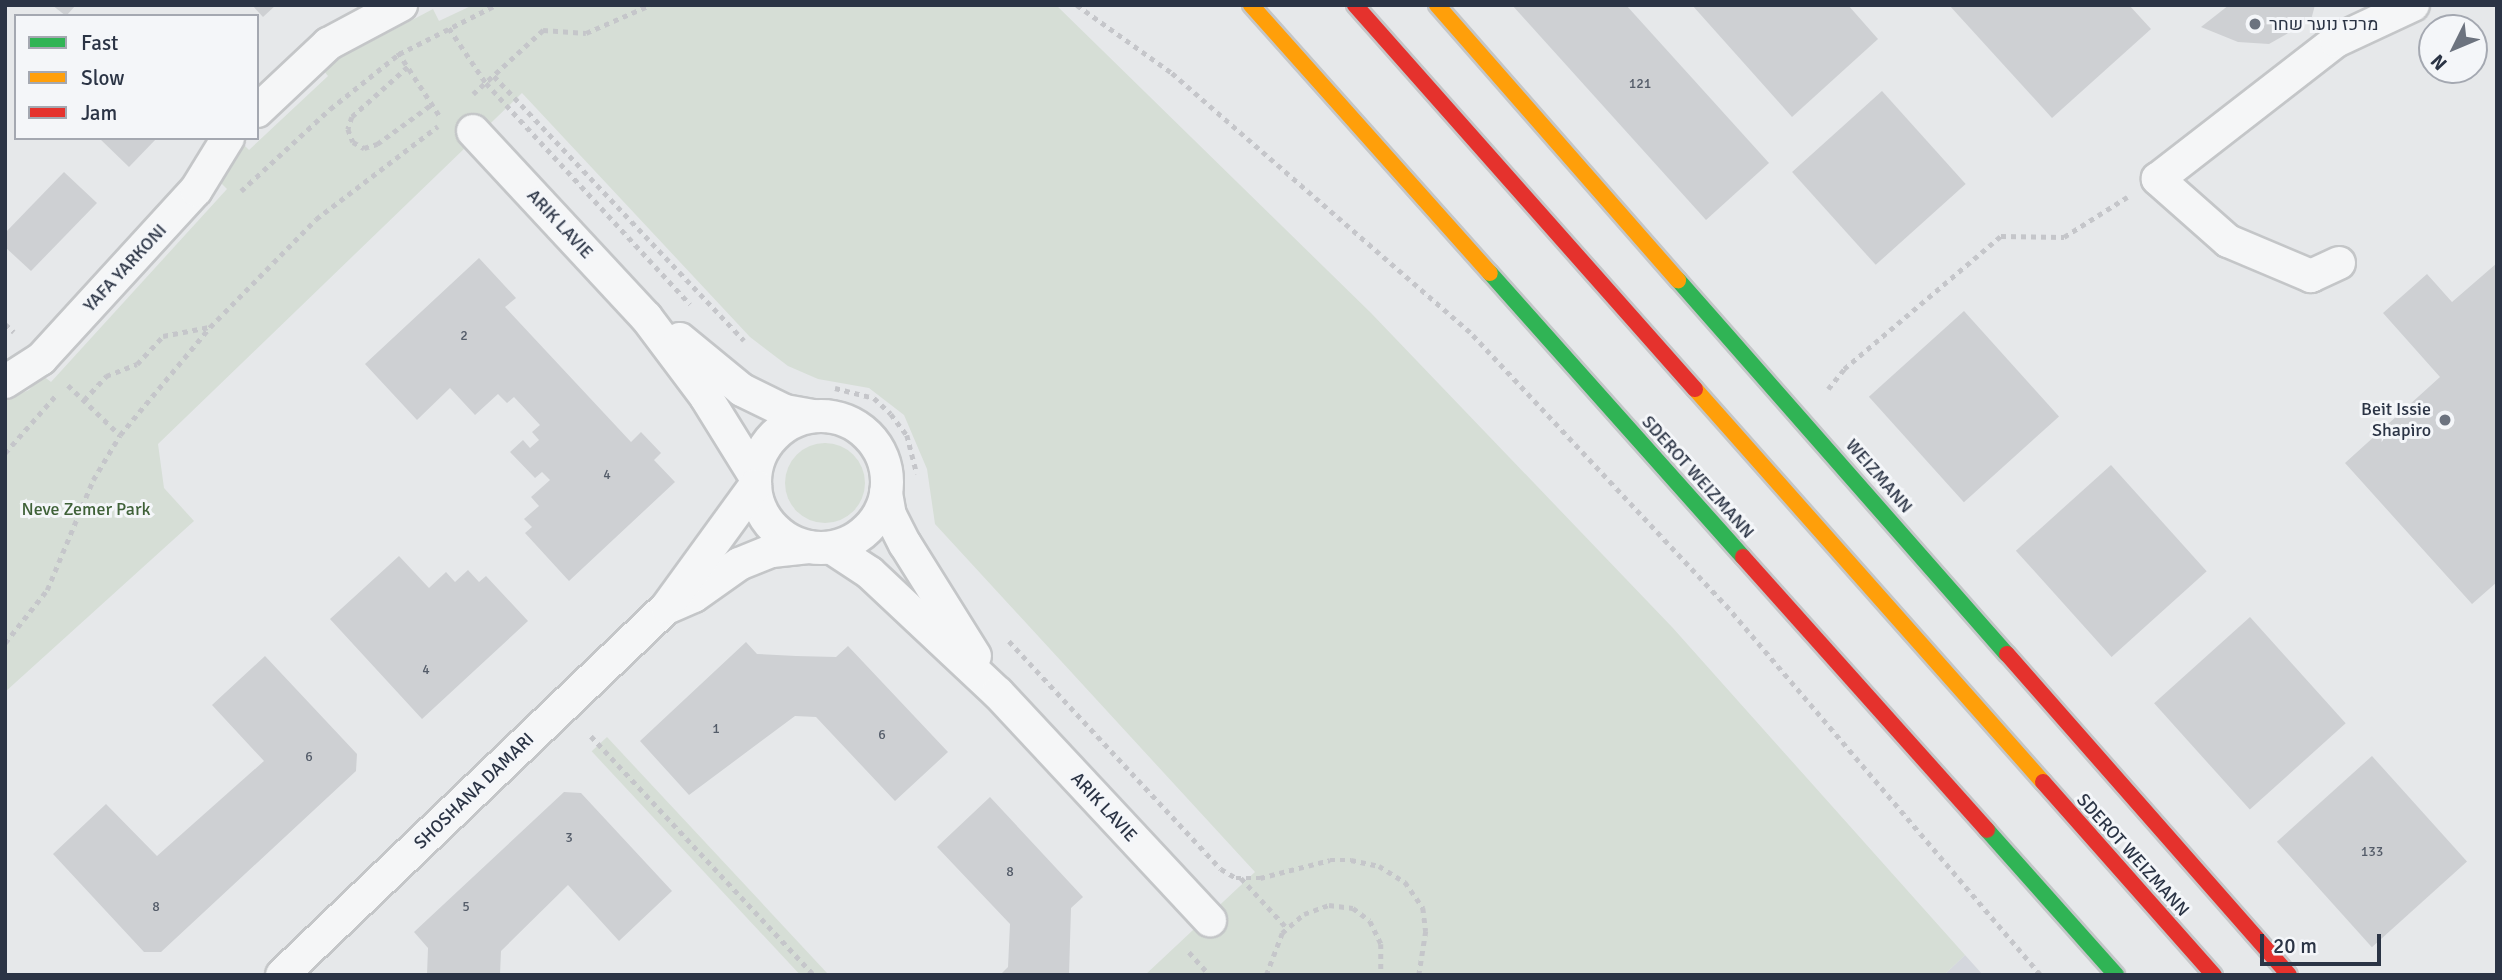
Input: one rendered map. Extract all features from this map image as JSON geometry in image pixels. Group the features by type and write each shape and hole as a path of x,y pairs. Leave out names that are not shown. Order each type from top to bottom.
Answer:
{"main road":[{"name":"SDEROT WEIZMANN","path":"1251,5 2116,975"},
{"name":"SDEROT WEIZMANN","path":"1355,5 2214,975"},
{"name":"WEIZMANN","path":"1437,5 2289,975"}],"street":[{"path":"259,109 328,44 401,5"},
{"path":"2339,263 2311,276 2228,242 2158,179 2336,41 2413,5"},
{"name":"ARIK LAVIE","path":"473,131 646,317 706,397 755,481"},
{"name":"YAFA YARKONI","path":"5,382 41,359 196,190 227,140"},
{"name":"ARIK LAVIE","path":"646,317 675,334 742,390 785,411 812,416"},
{"path":"812,416 832,417 868,436 886,472 886,493 868,529 821,547 788,540 772,526 755,481 761,455 773,436 791,423 812,416"},
{"name":"SHOSHANA DAMARI","path":"282,975 667,607 755,481"},
{"name":"ARIK LAVIE","path":"886,493 890,515 905,544 998,693"},
{"name":"ARIK LAVIE","path":"821,547 870,573 998,693 1210,920"},
{"name":"SHOSHANA DAMARI","path":"667,607 694,596 739,564 772,551 821,547"}],"path":[{"path":"231,201 330,109 399,54 496,5"},
{"path":"650,5 586,33 543,30 494,76 745,342"},
{"path":"1077,5 1172,74 1474,335 1726,605 2041,975"},
{"path":"449,28 495,93 699,313"},
{"path":"5,643 47,590 93,480 120,435 210,327 316,219 443,121 432,104 408,67 352,117 350,137 359,147 370,147 432,104"},
{"path":"1803,419 1844,369 2001,236 2064,237 2158,179"},
{"path":"84,400 106,376 137,364 163,336 210,327"},
{"path":"41,359 120,435"},
{"path":"5,453 76,373"},
{"path":"827,388 863,394 891,414 907,435 918,479"},
{"path":"1001,632 1221,869 1241,878 1287,928"},
{"path":"591,736 814,975"},
{"path":"1241,878 1260,878 1330,860 1379,866 1405,882 1423,908 1425,958 1419,975"},
{"path":"1266,975 1274,946 1287,928 1316,909 1353,908 1377,932 1381,975"},
{"path":"1183,945 1210,975"}],"shaded area":[{"path":"1965,955 1983,975 1944,975"}],"green space":[{"name":"Neve Zemer Park","path":"473,5 1056,5 1371,313 1672,627 1965,955 1944,975 1145,975 1255,872 935,524 927,469 904,415 869,388 818,379 788,366 750,337 522,93 158,444 164,488 194,521 5,692 5,400 29,390 42,375 51,382 227,189 220,182 234,148 240,141 249,150 328,76 320,66 332,56 359,48 433,9 439,21"},
{"path":"825,443 840,446 853,455 862,468 865,483 862,498 853,511 840,520 825,523 810,520 797,511 788,498 785,483 788,468 797,455 810,446"},
{"path":"607,737 829,975 800,975 592,751"}],"building":[{"path":"52,5 76,5 68,14 63,14"},
{"path":"252,5 276,5 263,17"},
{"path":"1512,5 1626,5 1769,163 1706,220"},
{"path":"1692,5 1848,5 1878,39 1792,117"},
{"path":"1949,5 2129,5 2151,29 2052,118"},
{"name":"מרכז נוער שחר","path":"2229,5 2315,5 2311,20 2269,44 2238,42 2201,27"},
{"path":"1882,91 1966,184 1876,265 1792,172"},
{"path":"101,140 155,140 129,167"},
{"path":"64,172 97,203 31,271 5,247 5,233"},
{"path":"479,258 516,298 505,307 631,442 641,432 661,453 654,460 675,482 569,581 525,533 532,527 524,519 539,506 531,497 550,480 542,472 535,478 510,452 523,440 530,448 539,440 532,432 540,425 514,397 507,403 498,394 475,415 450,388 417,420 365,364"},
{"name":"Beit Issie Shapiro","path":"2497,263 2497,582 2472,604 2345,463 2440,377 2383,313 2427,274 2452,302"},
{"path":"1964,311 2059,417 1964,502 1869,397"},
{"path":"2111,465 2207,571 2112,657 2016,551"},
{"path":"399,556 429,588 446,572 455,582 468,570 479,582 486,576 528,621 422,719 330,619"},
{"path":"2250,617 2346,723 2250,810 2154,703"},
{"path":"746,642 757,654 796,656 836,657 848,646 948,752 895,801 816,717 795,716 689,795 640,741"},
{"path":"265,656 357,754 356,771 161,952 144,952 53,854 106,804 157,856 264,761 212,705"},
{"path":"2372,756 2467,862 2372,947 2277,842"},
{"path":"564,792 581,793 672,891 619,941 568,885 501,951 500,975 427,975 428,948 414,932"},
{"path":"990,797 1083,897 1071,908 1069,975 1000,975 1008,967 1010,924 937,847"}],"traffic: fast":[{"path":"1490,273 1743,557"},
{"path":"1678,280 2007,654"},
{"path":"1987,830 2116,975"}],"traffic: slow":[{"path":"1251,5 1490,273"},
{"path":"1437,5 1678,280"},
{"path":"1695,389 2043,782"}],"traffic: jam":[{"path":"1355,5 1695,389"},
{"path":"1743,557 1987,830"},
{"path":"2007,654 2289,975"},
{"path":"2043,782 2214,975"}],"place":[{"name":"מרכז נוער שחר","path":"2255,24"},
{"name":"Beit Issie Shapiro","path":"2445,420"}]}
